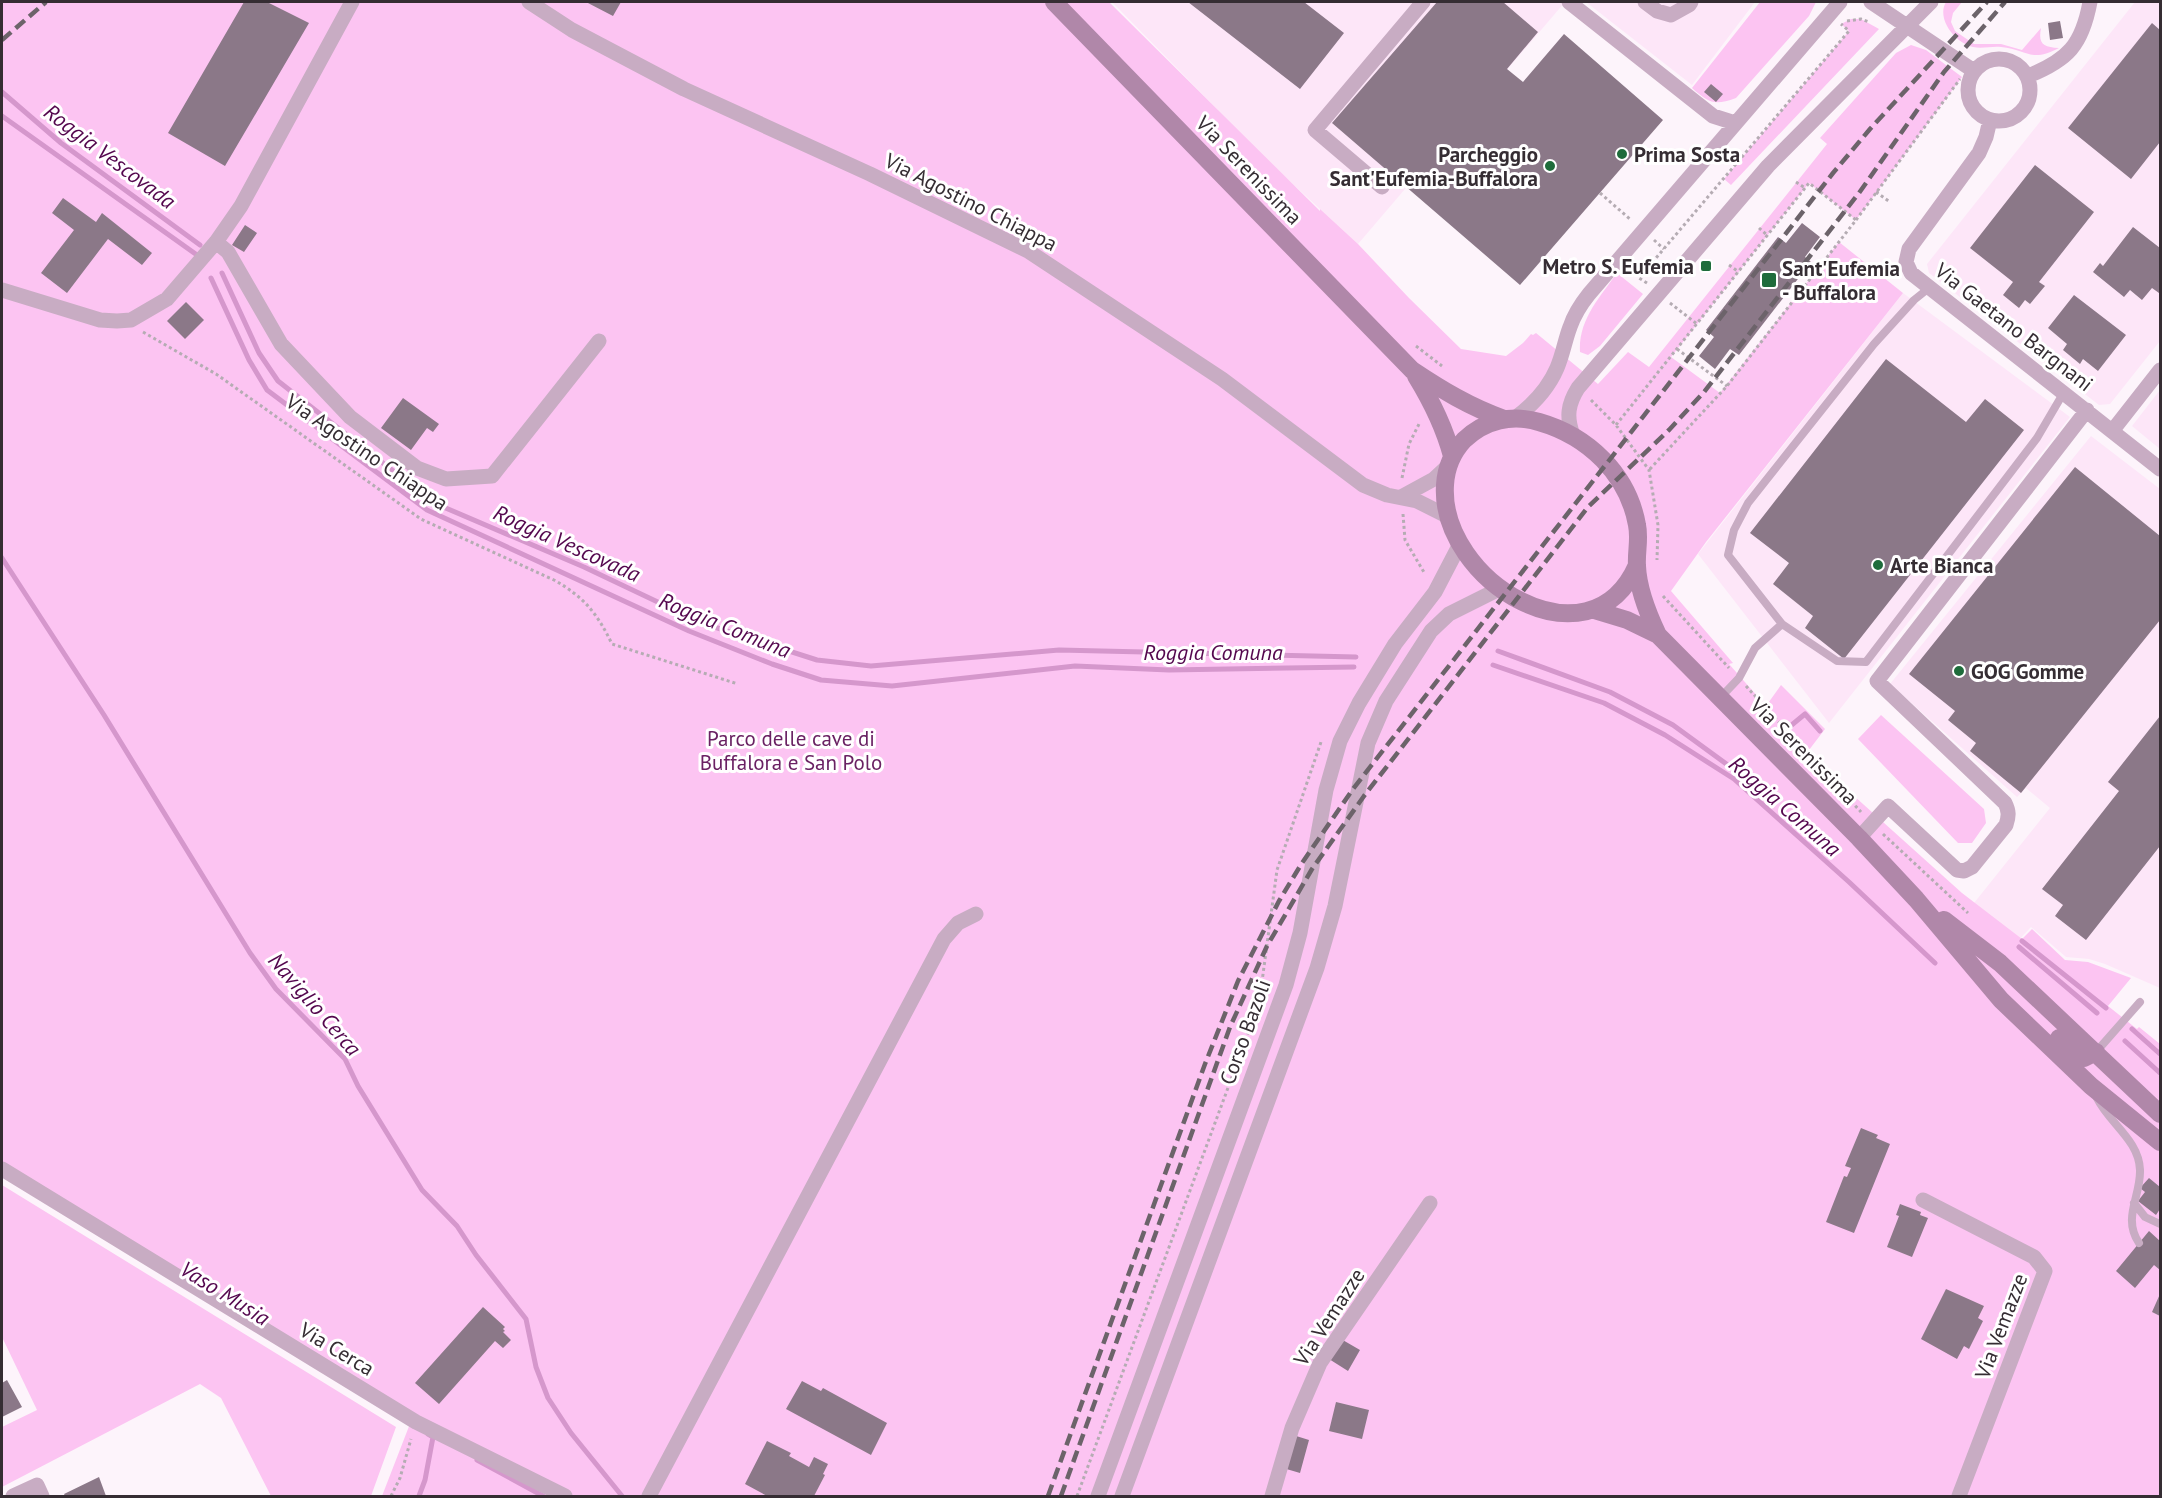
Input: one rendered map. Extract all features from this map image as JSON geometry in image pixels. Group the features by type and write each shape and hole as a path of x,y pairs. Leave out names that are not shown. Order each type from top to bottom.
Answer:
{"main road":[{"name":"Via Serenissima","path":"1054,2 1412,370 1447,394 1475,408 1510,418 1548,425 1573,435 1602,458 1624,489 1632,507 1638,526 1637,565 1644,601 1658,635"},
{"name":"Via Serenissima","path":"1412,370 1435,406 1448,439 1450,461 1444,497 1447,516 1470,561 1484,576 1499,589 1518,600 1538,608 1576,613 1594,610 1621,593 1637,565"},
{"path":"1450,461 1473,432 1488,424 1510,418"},
{"name":"Via Serenissima","path":"1594,610 1627,620 1658,635 1859,838 1916,899 2001,1000 2091,1086 2160,1142"},
{"name":"Via Serenissima","path":"1916,899 2000,963 2160,1114"},
{"path":"2001,1000 2027,1010 2074,1053 2084,1058 2096,1052"}],"street":[{"path":"2,290 100,320 131,320 167,299 216,242 241,206 352,2"},
{"name":"Via Agostino Chiappa","path":"529,2 572,30 684,89 870,174 1028,251 1222,379 1363,485 1387,495 1417,501 1447,516"},
{"path":"1382,187 1316,130 1423,2"},
{"path":"1569,2 1713,116 1735,123"},
{"path":"1645,2 1657,11 1671,15 1691,2"},
{"path":"1510,418 1536,400 1552,378 1562,355 1570,325 1588,294 1840,2"},
{"path":"1871,2 1907,26 1968,74 1969,100 1981,116 1990,120 2010,120 2026,107 2031,86 2028,76 2013,61 1992,59 1968,74"},
{"path":"1573,435 1568,416 1573,396 1768,166 1930,2"},
{"path":"2028,76 2056,64 2075,46 2085,26 2090,2"},
{"name":"Via Gaetano Bargnani","path":"1990,120 1979,153 1909,249 1906,262 1911,273 2160,469"},
{"path":"216,242 228,252 281,344 350,417 417,468 447,478 492,476 599,341"},
{"path":"2113,430 2160,369"},
{"path":"1859,838 1888,806 1956,870 1965,871 1972,867 2006,825 2009,810 2005,803 1877,681 2087,411"},
{"path":"1401,497 1434,479 1450,461"},
{"name":"Corso Bazoli","path":"1098,1497 1286,985 1300,933 1326,790 1340,741 1359,703 1395,644 1435,592 1460,544"},
{"path":"1122,1497 1317,968 1335,906 1368,743 1386,701 1431,631 1449,614 1499,589"},
{"path":"649,1497 944,939 958,923 976,914"},
{"name":"Via Cerca","path":"2,1169 416,1422 565,1497"},
{"name":"Via Vemazze","path":"1923,1200 2034,1257 2045,1271 1959,1497"},
{"name":"Via Vemazze","path":"1272,1497 1292,1428 1320,1363 1430,1203"},
{"path":"13,1497 37,1485 42,1497"}],"lane":[{"path":"1929,288 1914,300 1874,344 1748,503 1734,530 1728,555 1782,624 1837,661 1866,662 2037,438 2064,392"},
{"path":"1720,698 1738,678 1755,648 1782,624"},
{"path":"2096,1052 2140,1002"},
{"path":"2091,1086 2102,1108 2126,1135 2137,1153 2140,1171 2131,1225 2139,1243"},
{"path":"2134,1203 2140,1214 2159,1223"}],"path":[{"path":"1697,324 1639,278 1849,31 1841,24 1851,19 1869,22"},
{"path":"1649,470 1727,386 1968,74"},
{"path":"1797,182 1805,188"},
{"path":"1616,425 1809,183 1856,220"},
{"path":"1876,192 1890,202"},
{"path":"1759,228 1768,236"},
{"path":"1729,265 1738,272"},
{"name":"Via Agostino Chiappa","path":"131,320 146,334 216,374 421,519 574,591 599,618 612,644 738,684"},
{"path":"1677,349 1727,386"},
{"path":"1586,396 1616,425 1649,470 1658,525 1656,566"},
{"path":"1421,419 1405,457 1401,497 1405,540 1435,592"},
{"path":"1661,590 1663,596 1872,824 1974,919"},
{"path":"1077,1497 1259,1004 1277,870 1324,736"},
{"path":"392,1497 412,1435"}],"shaded area":[{"path":"1112,2 1565,2 1358,244 1270,163"},
{"path":"1586,2 1755,2 1692,85"},
{"path":"2135,2 2160,2 2160,341 2110,404 2099,405 1929,273 1927,264"},
{"path":"1903,293 2070,417 1829,723 1698,554"},
{"path":"2160,390 2160,449 2132,426"},
{"path":"2091,436 2160,489 2160,988 2105,964 2089,959 2066,957 2031,927 2014,945 1970,908 2050,808 2026,788 2017,797 1890,684"}],"green space":[{"name":"Parco delle cave di Buffalora e San Polo","path":"2,2 1109,2 1320,211 1320,209 1358,244 1461,349 1506,356 1531,334 1536,333 1598,384 1628,352 1649,367 1827,144 1820,138 1896,53 1911,45 1926,50 1962,77 1856,220 1809,183 1671,357 1720,393 1839,242 1903,293 1706,542 1671,591 1733,663 1729,664 1766,706 1781,685 1825,729 1809,750 1786,725 1784,726 1814,760 1962,893 2022,939 2032,929 2065,960 2088,962 2131,978 2108,1006 2160,1044 2160,1496 382,1496 413,1416 2,1162"},
{"path":"1760,2 1816,2 1809,16 1736,98 1722,102 1708,100 1692,88"},
{"path":"1946,2 1962,2 1953,13 1951,22 1955,31 1974,44 2001,44 2022,50 2041,28 2040,38 2043,44 2059,48 2042,55 2035,55 2001,47 1976,48 1966,45 1945,23 1943,16"},
{"path":"1851,19 1861,19 1879,29 1731,185 1724,179 1849,31 1841,24"},
{"path":"1617,273 1643,294 1600,346 1588,355 1580,352 1580,340 1586,319"},
{"path":"1881,715 1984,809 1986,823 1972,843 1958,843 1858,739"},
{"path":"2,1185 396,1427 371,1496 271,1496 221,1398 200,1384 2,1487 2,1427 37,1410 2,1337"}],"building":[{"path":"244,2 267,2 309,23 225,166 168,133"},
{"path":"586,2 621,2 613,16"},
{"path":"1188,2 1304,2 1344,33 1300,89"},
{"path":"1437,2 1503,2 1538,32 1507,69 1523,82 1564,34 1663,120 1520,285 1332,123"},
{"path":"2060,21 2063,38 2050,40 2048,23"},
{"path":"2152,23 2160,30 2160,142 2131,179 2068,128"},
{"path":"1711,84 1723,94 1716,102 1704,92"},
{"path":"2035,165 2094,212 2039,282 2045,286 2030,304 2025,300 2019,308 2003,295 2013,282 1970,248"},
{"path":"63,198 96,222 102,213 152,253 142,265 108,239 67,293 41,273 74,230 52,213"},
{"path":"1802,223 1820,237 1805,257 1811,262 1739,355 1730,349 1715,369 1699,356 1714,337 1706,330 1778,237 1786,243"},
{"path":"245,225 257,233 244,252 232,245"},
{"path":"2133,227 2160,248 2160,291 2159,293 2152,288 2142,300 2130,290 2124,297 2093,272 2100,263 2103,266"},
{"path":"2074,295 2126,335 2098,371 2083,359 2080,364 2063,350 2067,344 2048,328"},
{"path":"186,302 204,320 185,339 167,321"},
{"path":"1886,359 1966,422 1985,399 2024,430 1844,659 1805,628 1813,616 1773,584 1789,563 1750,533"},
{"path":"403,398 439,424 433,432 427,428 411,450 381,428"},
{"path":"2075,467 2160,536 2160,620 2021,793 1970,751 1976,743 1948,720 1955,711 1909,674"},
{"path":"2160,716 2160,846 2086,940 2055,916 2063,905 2042,889 2119,791 2108,782"},
{"path":"1861,1128 1878,1135 1876,1138 1890,1144 1854,1233 1826,1222 1844,1176 1847,1177 1851,1168 1845,1166"},
{"path":"2149,1178 2160,1187 2160,1209 2156,1215 2138,1201 2145,1192 2140,1188"},
{"path":"1900,1204 1921,1212 1920,1215 1928,1218 1912,1257 1887,1247 1899,1216 1896,1215"},
{"path":"2149,1231 2160,1241 2160,1270 2154,1265 2135,1288 2116,1271"},
{"path":"1946,1289 1984,1306 1978,1318 1983,1321 1969,1349 1964,1346 1957,1359 1921,1339"},
{"path":"2160,1294 2160,1316 2152,1312"},
{"path":"483,1307 505,1327 503,1332 511,1340 503,1348 495,1341 439,1404 415,1383"},
{"path":"1341,1339 1360,1350 1348,1371 1329,1359"},
{"path":"7,1380 22,1407 2,1417 2,1383"},
{"path":"802,1381 821,1391 823,1388 887,1423 871,1455 786,1409"},
{"path":"1336,1402 1369,1410 1362,1439 1329,1431"},
{"path":"1293,1435 1309,1440 1300,1473 1283,1468"},
{"path":"767,1441 791,1453 789,1456 809,1467 814,1457 828,1464 814,1496 767,1496 745,1484"},
{"path":"99,1477 106,1496 65,1496 64,1494"}],"waterway":[{"name":"Roggia Vescovada","path":"2,92 61,143 200,245"},
{"name":"Roggia Comuna","path":"2,116 197,255"},
{"name":"Roggia Vescovada","path":"222,273 259,353 278,381 434,503 584,567 702,623 817,660 871,666 1059,650 1356,657"},
{"name":"Roggia Comuna","path":"211,278 249,360 267,390 427,510 689,631 772,664 821,680 892,686 1075,666 1169,670 1354,667"},
{"name":"Naviglio Cerca","path":"2,558 104,715 250,953 276,989 345,1059 358,1086 422,1190 457,1226 476,1255 526,1319 536,1367 548,1398 571,1433 622,1496"},
{"name":"Roggia Vescovada","path":"1498,651 1610,692 1673,725 1736,771"},
{"name":"Roggia Comuna","path":"1493,665 1604,703 1665,735 1734,779 1935,963"},
{"name":"Roggia Vescovada","path":"1788,728 1805,714 1820,731"},
{"name":"Roggia Vescovada","path":"2022,941 2106,1008"},
{"name":"Roggia Comuna","path":"2019,947 2097,1013"},
{"name":"Roggia Vescovada","path":"2132,1029 2160,1054"},
{"name":"Roggia Comuna","path":"2125,1041 2160,1073"},
{"name":"Vaso Musia","path":"419,1496 425,1480 433,1437 428,1434"},
{"name":"Vaso Musia","path":"477,1460 543,1496"}],"railway":[{"path":"2,40 46,2"},
{"path":"1048,1496 1205,1064 1238,981 1279,901 1302,863 1353,789 1833,173 1870,129 1987,2"},
{"path":"1061,1496 1230,1027 1267,946 1312,869 1364,796 1588,507 1669,430 1704,392 1859,193 1944,72 2005,2"}],"place":[{"name":"Prima Sosta","path":"1622,154"},
{"name":"Parcheggio Sant'Eufemia-Buffalora","path":"1550,166"},
{"name":"Metro S. Eufemia","path":"1706,266"},
{"name":"Sant'Eufemia - Buffalora","path":"1769,280"},
{"name":"Arte Bianca","path":"1878,565"},
{"name":"GOG Gomme","path":"1959,671"}]}
